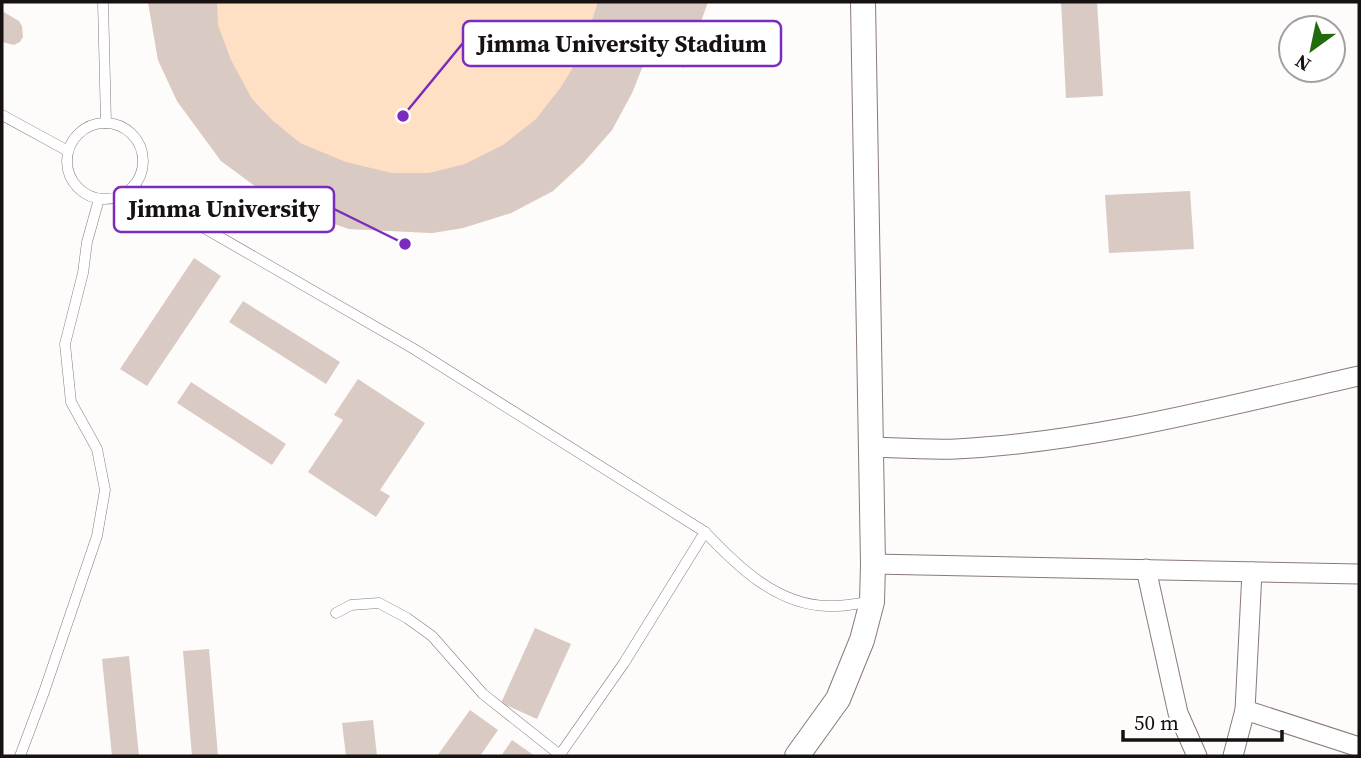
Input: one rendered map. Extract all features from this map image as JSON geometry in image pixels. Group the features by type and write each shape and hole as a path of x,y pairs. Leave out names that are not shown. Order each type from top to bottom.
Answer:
{"street":[{"path":"797,756 838,699 862,639 872,602 864,5"},
{"path":"871,447 955,449 1130,428 1359,376"},
{"path":"873,564 1359,574"},
{"path":"1146,569 1178,713 1197,756"},
{"path":"1233,756 1245,710 1252,572"},
{"path":"1245,710 1359,747"}],"lane":[{"path":"103,2 106,123"},
{"path":"2,115 68,151"},
{"path":"106,123 119,125 129,131 138,141 143,164 140,177 133,187 124,194 99,199 77,187 67,164 68,151 73,139 82,130 93,124 106,123"},
{"path":"133,187 414,349 705,532 738,567 784,596 830,607 872,602"},
{"path":"20,756 97,536 105,490 97,449 71,402 65,344 99,199"},
{"path":"336,612 351,605 379,603 407,618 432,636 483,694 560,755 625,663 705,532"}],"shaded area":[{"path":"148,2 708,2 684,68 648,53 632,93 612,130 584,162 553,191 511,213 463,228 432,233 349,229 303,213 259,189 221,161 177,101 158,60"}],"building":[{"path":"148,2 217,2 218,25 231,60 252,99 300,143 346,162 392,173 429,173 465,164 503,145 536,119 561,87 581,54 598,2 708,2 684,68 648,53 632,93 612,130 584,162 553,191 511,213 463,228 432,233 349,229 303,213 259,189 221,161 177,101 158,60"},
{"path":"1061,2 1097,2 1103,96 1066,98"},
{"path":"2,11 19,21 22,26 23,37 14,45 2,42"},
{"path":"1190,191 1194,249 1109,253 1105,195"},
{"path":"194,258 221,276 147,386 120,369"},
{"path":"243,301 340,362 326,384 229,322"},
{"path":"358,379 425,423 380,490 390,496 376,517 308,472 343,420 334,415"},
{"path":"191,382 286,444 272,465 177,403"},
{"path":"535,628 571,644 537,719 501,703"},
{"path":"209,649 218,756 192,756 183,651"},
{"path":"129,656 139,756 112,756 102,659"},
{"path":"470,710 498,730 480,756 437,756"},
{"path":"373,720 377,756 346,756 342,723"},
{"path":"512,740 535,756 501,756"}],"place":[{"name":"Jimma University Stadium","path":"403,116"},
{"name":"Jimma University","path":"405,244"}]}
